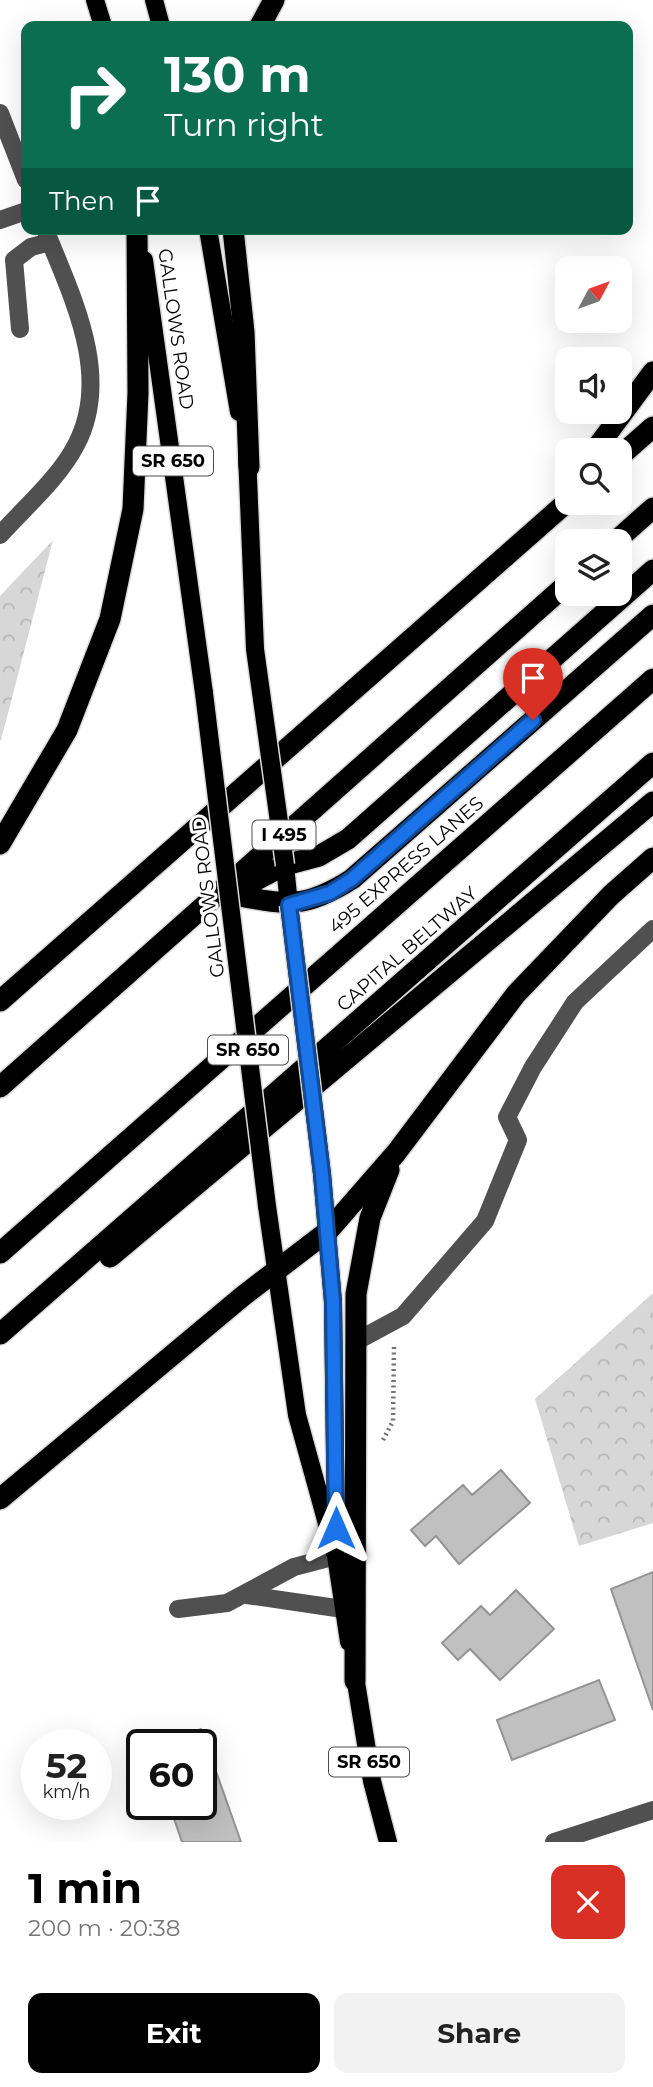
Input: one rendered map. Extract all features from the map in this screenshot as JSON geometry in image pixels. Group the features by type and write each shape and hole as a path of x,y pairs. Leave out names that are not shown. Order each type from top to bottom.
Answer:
{"highway":[{"path":"263,21 274,0"},
{"path":"0,844 67,730 110,619 133,509 138,393 138,235"},
{"path":"234,235 244,332 249,467"},
{"path":"604,438 653,372"},
{"path":"632,445 653,427"},
{"path":"532,533 555,502"},
{"path":"629,529 653,508"},
{"path":"0,1001 555,513"},
{"path":"229,894 285,865 319,856 348,839 653,570"},
{"name":"I 495","path":"0,1087 555,595"},
{"path":"229,894 289,905 330,893 352,879 653,615"},
{"name":"495 EXPRESS LANES","path":"0,1253 653,679"},
{"name":"CAPITAL BELTWAY","path":"0,1335 653,763"},
{"path":"0,1346 202,1182 653,802"},
{"path":"0,1499 274,1272 328,1231 397,1153 516,994 611,895 653,858"},
{"path":"355,1681 356,1294 363,1244 370,1218 397,1153"}],"main road":[{"path":"96,0 102,21"},
{"path":"154,0 160,21"},
{"name":"GALLOWS ROAD","path":"139,235 204,693 274,1272 297,1415 336,1556"},
{"name":"GALLOWS ROAD","path":"209,235 249,467 255,649 285,865 328,1231 336,1391 336,1556 372,1781 388,1842"}],"street":[{"path":"0,113 21,167"},
{"path":"0,220 21,213"},
{"path":"0,535 77,444 85,422 91,389 89,360 78,313 48,235 14,260 20,330"},
{"path":"355,1342 403,1316 485,1222 518,1140 507,1117 533,1067 575,1002 653,929"},
{"path":"177,1609 227,1603 247,1595 294,1567 336,1556"},
{"path":"247,1595 343,1609"},
{"path":"554,1842 653,1810"}],"green space":[{"path":"53,540 1,740 0,741 0,596"},
{"path":"653,1293 653,1523 579,1546 535,1399"}],"building":[{"path":"501,1470 530,1503 459,1564 436,1536 425,1546 411,1530 463,1485 472,1495"},
{"path":"653,1572 653,1710 611,1589"},
{"path":"516,1590 554,1629 500,1680 470,1649 458,1660 442,1643 481,1606 490,1615"},
{"path":"599,1680 615,1720 512,1760 497,1720"},
{"path":"217,1774 241,1842 182,1842 174,1820 217,1820"}],"route":[{"path":"336,1528 333,1302 322,1174 289,905 330,893 352,879 533,720"}]}
